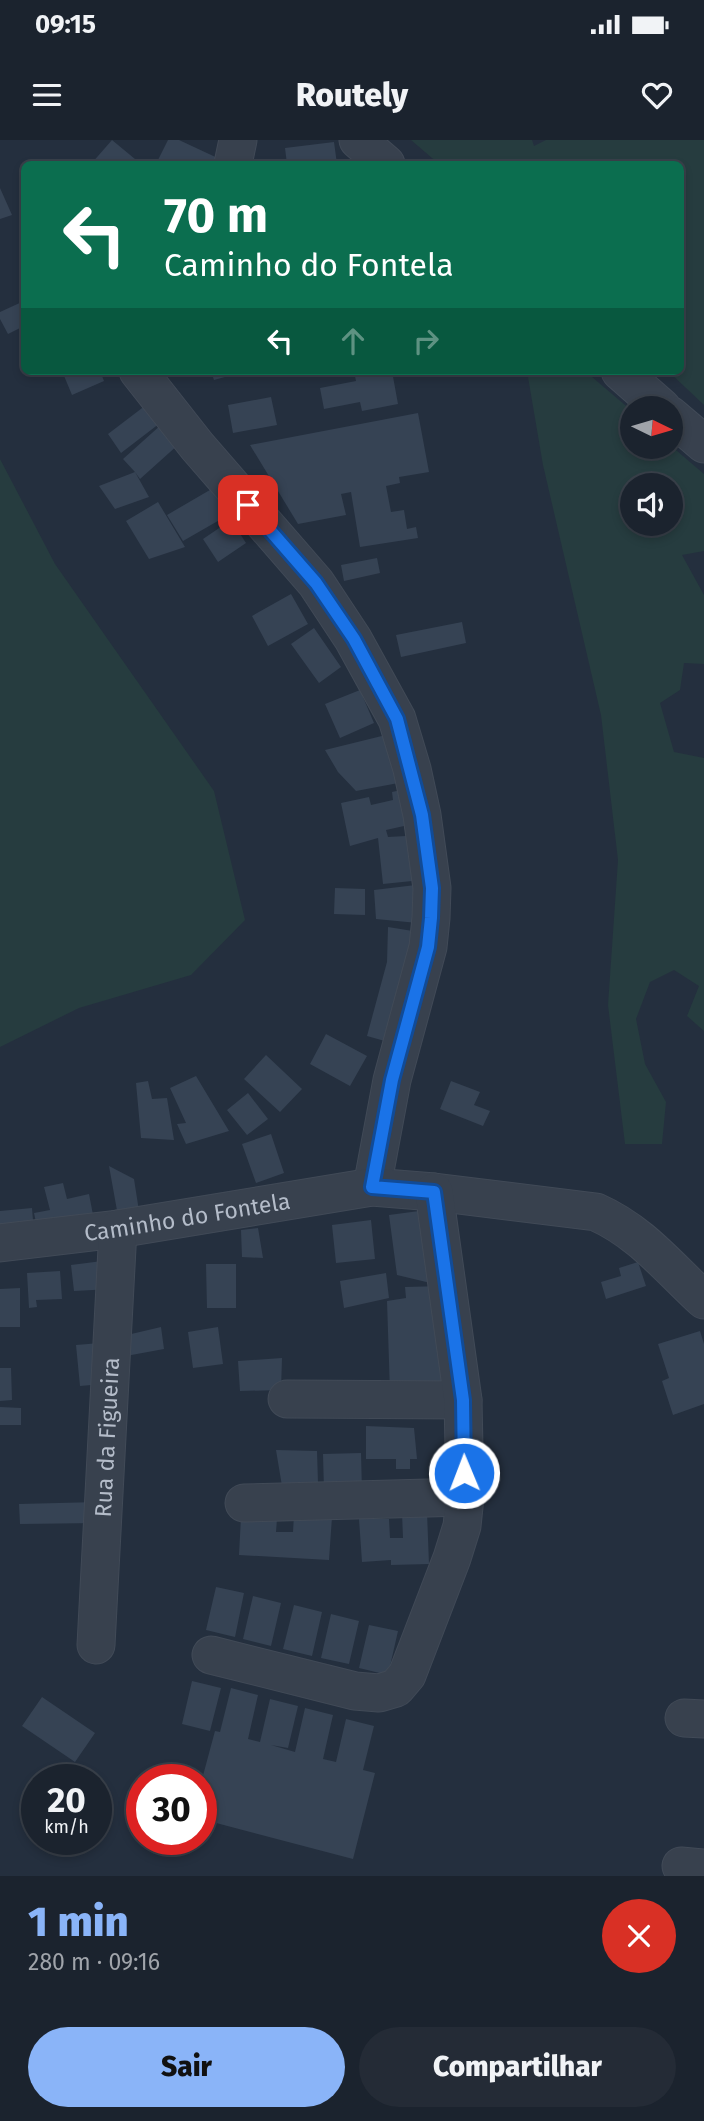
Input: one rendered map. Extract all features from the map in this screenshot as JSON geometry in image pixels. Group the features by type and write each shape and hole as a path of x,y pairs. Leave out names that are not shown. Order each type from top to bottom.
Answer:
{"street":[{"path":"234,161 238,140"},
{"path":"358,140 382,161"},
{"path":"141,375 197,446 316,583 354,639 397,719 412,769 431,876 431,918 428,947 392,1080 372,1187"},
{"path":"625,375 648,396"},
{"path":"683,426 704,444"},
{"name":"Caminho do Fontela","path":"0,1244 118,1229 372,1187 596,1212 618,1222 651,1248 704,1300"},
{"path":"211,1656 355,1691 379,1692 396,1688 407,1675 452,1558 462,1526 465,1497 463,1400 434,1192"},
{"name":"Rua da Figueira","path":"96,1645 118,1229"},
{"path":"286,1399 463,1400"},
{"path":"244,1503 465,1497"}],"green space":[{"path":"411,140 532,140 534,146 546,140 704,140 704,405 672,375 684,375 684,161 436,161"},
{"path":"528,375 590,375 620,401 620,459 683,459 683,456 704,474 704,551 682,555 704,595 704,664 684,663 680,690 660,703 674,752 704,758 704,1031 687,1016 699,986 674,970 650,982 636,1019 645,1064 666,1102 662,1144 625,1144 608,1005 618,860 601,715 543,465"},
{"path":"0,459 55,564 214,791 245,920 191,975 79,1008 0,1047"}],"building":[{"path":"112,140 137,161 94,161"},
{"path":"168,140 179,140 224,161 158,161"},
{"path":"334,142 337,161 287,161 285,148"},
{"path":"0,188 12,215 0,219"},
{"path":"21,302 21,328 8,334 0,319 0,312"},
{"path":"64,375 102,375 104,381 72,395"},
{"path":"212,375 232,375 214,380"},
{"path":"393,375 398,404 362,411 360,402 324,409 320,388 356,381 355,376"},
{"path":"271,397 277,425 233,433 228,405"},
{"path":"150,402 164,420 121,453 108,434"},
{"path":"418,413 429,472 399,477 400,483 386,486 391,512 404,510 407,529 416,527 418,538 360,547 351,492 341,494 346,515 298,524 250,445"},
{"path":"162,424 179,444 140,479 123,459"},
{"path":"135,472 149,497 115,509 99,486"},
{"path":"215,487 230,514 183,541 167,515"},
{"path":"158,502 185,547 149,559 126,521"},
{"path":"231,520 246,543 218,562 203,539"},
{"path":"377,558 380,573 344,581 341,565"},
{"path":"291,594 308,624 268,646 252,616"},
{"path":"462,622 466,643 401,657 396,635"},
{"path":"314,628 341,667 319,683 291,644"},
{"path":"360,690 374,723 340,738 325,704"},
{"path":"398,732 409,781 356,791 338,772 325,750"},
{"path":"410,788 422,880 383,884 378,838 350,846 341,803 369,797 371,805 393,800 392,792","holes":["404,826 406,836 388,837 386,830"]},
{"path":"424,884 428,924 376,919 374,890"},
{"path":"335,888 365,889 365,915 334,914"},
{"path":"388,927 419,932 399,1045 367,1036 387,962"},
{"path":"326,1034 367,1056 350,1086 310,1064"},
{"path":"266,1055 302,1089 280,1112 244,1079"},
{"path":"196,1076 229,1131 186,1144 177,1124 186,1123 170,1088"},
{"path":"148,1081 152,1099 167,1098 174,1140 141,1138 136,1083"},
{"path":"451,1081 480,1092 474,1105 490,1111 483,1126 440,1109"},
{"path":"248,1093 268,1119 247,1135 227,1110"},
{"path":"271,1134 284,1173 256,1183 242,1144"},
{"path":"109,1166 134,1179 139,1211 118,1216"},
{"path":"63,1183 67,1199 89,1194 94,1220 38,1232 34,1213 50,1210 44,1187"},
{"path":"32,1208 34,1233 0,1236 0,1211"},
{"path":"419,1211 443,1286 397,1275 389,1215"},
{"path":"371,1220 375,1259 336,1263 332,1225"},
{"path":"258,1228 263,1258 242,1257 241,1230"},
{"path":"110,1260 112,1289 74,1291 71,1265"},
{"path":"638,1262 646,1286 606,1299 601,1282 621,1276 619,1268"},
{"path":"206,1264 236,1264 236,1308 207,1308"},
{"path":"60,1271 62,1299 36,1300 37,1307 29,1308 27,1273"},
{"path":"386,1273 389,1298 344,1308 340,1281"},
{"path":"443,1286 450,1390 390,1392 387,1301 406,1298 405,1287"},
{"path":"20,1288 20,1327 0,1327 0,1289"},
{"path":"161,1327 164,1349 126,1356 127,1335"},
{"path":"218,1327 223,1364 193,1368 188,1332"},
{"path":"700,1331 704,1344 704,1404 673,1415 662,1381 669,1378 658,1344"},
{"path":"100,1343 103,1384 80,1386 76,1345"},
{"path":"282,1358 281,1390 240,1391 238,1361"},
{"path":"0,1368 11,1368 12,1400 0,1401"},
{"path":"0,1407 21,1408 21,1425 0,1425"},
{"path":"366,1426 414,1428 417,1459 410,1459 410,1469 396,1469 396,1459 366,1459"},
{"path":"276,1450 317,1451 318,1483 282,1486"},
{"path":"361,1453 362,1491 324,1491 323,1454"},
{"path":"98,1502 98,1523 20,1524 19,1504"},
{"path":"427,1512 429,1564 391,1565 391,1560 362,1562 359,1519 389,1519 390,1538 403,1538 402,1513"},
{"path":"294,1515 332,1517 329,1560 239,1555 241,1517 277,1519 276,1532 293,1532"},
{"path":"216,1587 244,1593 235,1637 206,1630"},
{"path":"253,1596 281,1603 271,1646 243,1639"},
{"path":"294,1605 322,1612 312,1656 283,1649"},
{"path":"331,1614 359,1621 349,1664 321,1658"},
{"path":"369,1625 398,1631 388,1675 359,1668"},
{"path":"192,1681 221,1688 210,1731 182,1724"},
{"path":"231,1688 258,1695 248,1739 260,1742 270,1699 298,1706 288,1748 271,1745 295,1752 305,1708 333,1715 323,1759 336,1762 346,1719 374,1726 363,1770 375,1773 353,1859 217,1823 217,1764 206,1764 215,1731 220,1732"},
{"path":"42,1697 95,1733 75,1762 22,1726"}],"route":[{"path":"248,505 316,583 354,639 397,719 412,769 422,815 432,888 431,918 428,947 392,1080 372,1187 434,1192 463,1400 464,1473"}]}
